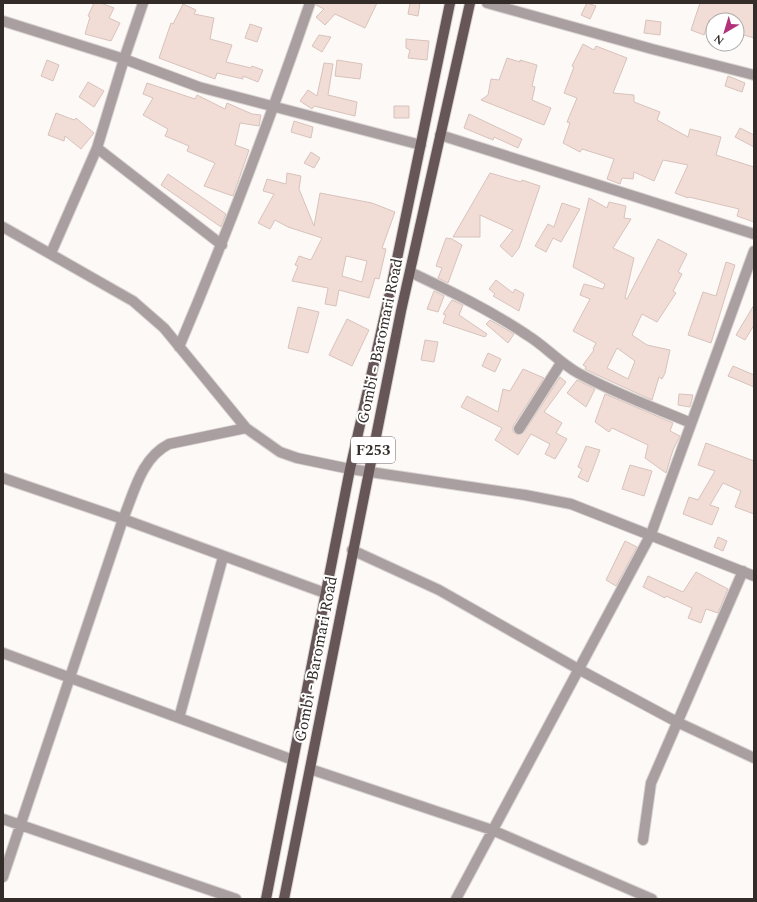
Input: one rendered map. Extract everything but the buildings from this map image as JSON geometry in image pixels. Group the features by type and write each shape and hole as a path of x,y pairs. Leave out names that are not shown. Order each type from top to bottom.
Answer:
{"main road":[{"name":"Gombi - Baromari Road","path":"266,899 350,469 421,145 450,3"},
{"name":"Gombi - Baromari Road","path":"284,899 352,550 410,272 470,3"}],"street":[{"path":"51,253 97,148 143,3"},
{"path":"179,347 222,245 274,107 310,3"},
{"path":"487,3 652,49 754,74"},
{"path":"3,21 124,59 199,87 421,145"},
{"path":"440,135 754,234"},
{"path":"97,148 222,245"},
{"path":"3,227 133,301 164,328 246,428 280,452 297,458 350,469 525,495 571,504 651,534 754,576"},
{"path":"456,899 580,670 651,534 754,251"},
{"path":"410,272 487,310 543,345 561,363 616,392 691,423"},
{"path":"520,429 561,363"},
{"path":"3,877 123,519 146,465 160,449 169,444 246,428"},
{"path":"3,478 123,519 325,594"},
{"path":"352,550 439,590 580,670 677,722 754,758"},
{"path":"179,718 224,557"},
{"path":"643,840 651,783 743,571"},
{"path":"3,653 293,760"},
{"path":"310,769 492,830 570,862 652,899"},
{"path":"3,819 236,899"}]}
